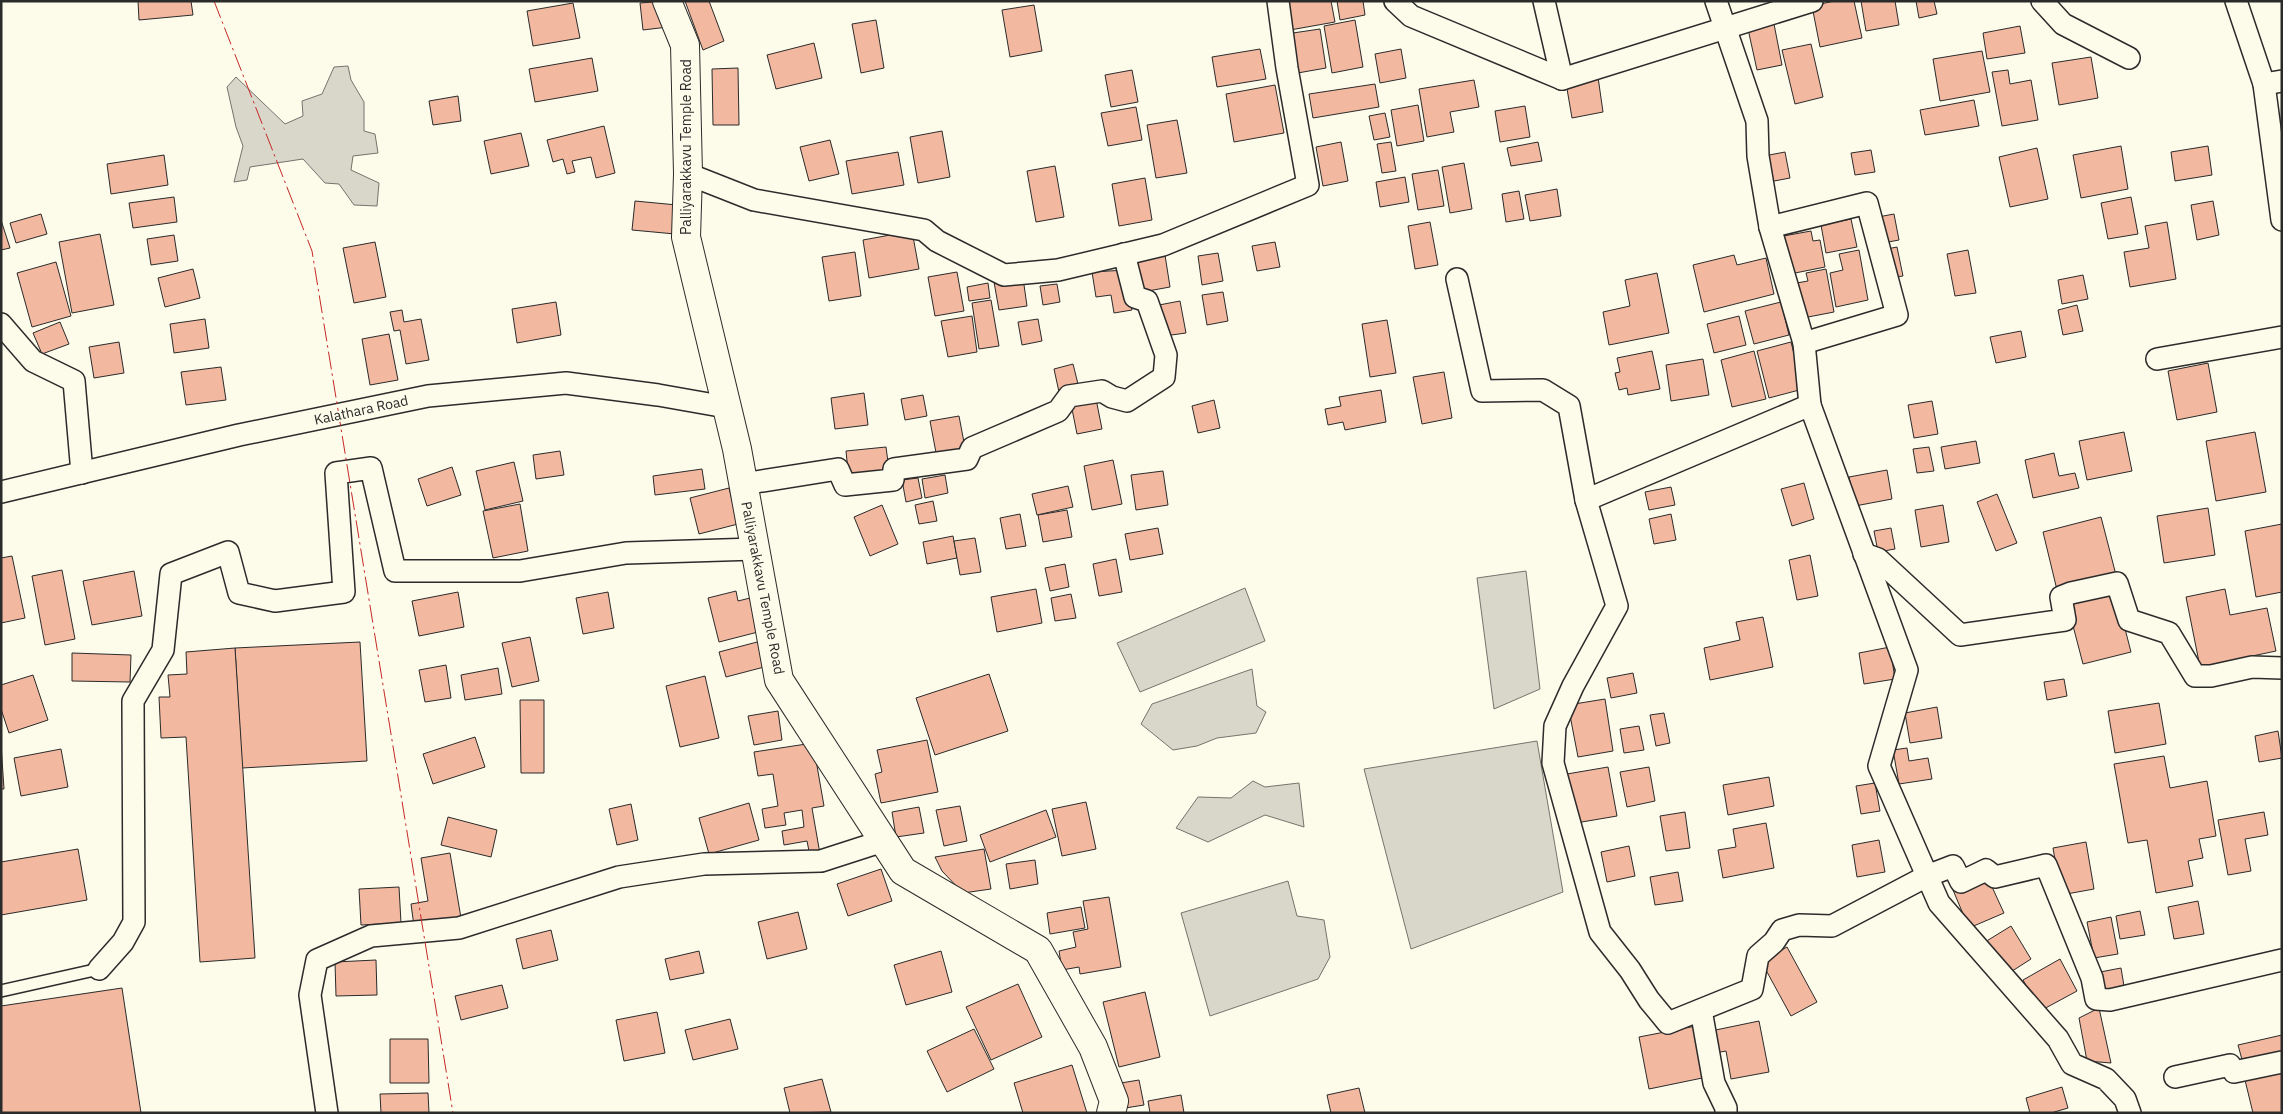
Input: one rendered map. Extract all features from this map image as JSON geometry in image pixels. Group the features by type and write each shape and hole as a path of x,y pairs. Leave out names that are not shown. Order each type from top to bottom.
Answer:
{"street":[{"name":"Palliyarakkavu Temple Road","path":"667,1 685,45 688,174 686,237 743,484 779,680 903,871 1038,950 1093,1046 1114,1101 1111,1113"},
{"path":"688,174 754,200 924,230 937,241 1004,275 1058,270 1163,245 1308,185 1287,68 1278,1"},
{"path":"1395,1 1411,16 1562,79 1812,1"},
{"path":"1544,1 1562,79"},
{"path":"1716,1 1723,28 1758,121 1758,156 1770,227 1804,343 1810,405 1907,670 1879,766 1939,903 2058,1039 2072,1064 2106,1079 2126,1099 2130,1113"},
{"path":"2042,1 2063,24 2129,58"},
{"path":"2236,1 2273,83 2282,220"},
{"path":"1770,227 1867,203 1897,315 1804,343"},
{"path":"743,484 838,469 845,485 893,480 894,470 967,458 972,448 1058,411 1069,396 1102,391 1112,397 1127,401 1164,378 1166,355 1148,301 1135,297 1124,254"},
{"path":"1457,278 1482,391 1543,390 1569,406 1586,500 1617,606 1573,686 1554,726 1554,763 1600,932 1630,970 1648,1000 1668,1023 1752,989 1758,956 1774,942 1782,930 1799,925 1832,926 1927,876 1952,866 1961,882 1986,870 1995,877 2046,865 2092,978 2096,999 2110,1000 2282,960"},
{"path":"1,324 33,361 74,380 82,472"},
{"path":"2157,359 2282,337"},
{"name":"Kalathara Road","path":"1,492 240,435 428,396 566,383 726,406"},
{"path":"1586,500 1810,405"},
{"path":"99,969 123,942 134,922 133,701 163,650 171,574 228,552 239,593 275,601 344,592 336,473 371,468 395,571 520,571 626,553 755,549"},
{"path":"1864,554 1878,559 1960,635 2064,620 2061,597 2117,583 2129,620 2169,633 2195,676 2211,676 2252,667 2282,668"},
{"path":"327,1113 310,996 317,960 325,955 371,936 459,928 619,877 704,864 821,861 883,841"},
{"path":"1701,1010 1714,1083 1726,1108 1726,1113"},
{"path":"2175,1077 2230,1065 2234,1072 2282,1062"}],"lane":[{"path":"1,991 99,969"}],"shaded area":[{"path":"348,66 351,80 364,102 364,131 375,134 378,153 353,156 351,170 379,183 377,206 354,205 339,184 325,183 303,159 250,167 247,180 234,182 243,146 236,127 227,87 236,77 285,124 303,116 302,101 322,94 334,67"},
{"path":"1526,571 1540,689 1494,709 1477,578"},
{"path":"1245,588 1265,641 1140,692 1117,643"},
{"path":"1252,669 1257,706 1266,712 1256,733 1217,738 1197,746 1173,750 1141,724 1152,704"},
{"path":"1537,741 1563,892 1411,949 1364,769"},
{"path":"1253,781 1265,787 1299,783 1304,827 1265,815 1208,842 1176,828 1198,797 1231,798"},
{"path":"1288,881 1297,916 1324,920 1330,957 1318,979 1210,1016 1181,913"}],"building":[{"path":"138,1 191,1 193,15 139,20"},
{"path":"665,1 668,27 643,30 640,3"},
{"path":"685,1 709,1 724,41 703,50"},
{"path":"1285,1 1331,1 1335,22 1290,30"},
{"path":"1337,1 1363,1 1365,15 1340,20"},
{"path":"1834,1 1854,1 1862,38 1820,47 1812,6"},
{"path":"1861,1 1895,1 1899,25 1866,31"},
{"path":"1916,1 1934,1 1937,14 1919,18"},
{"path":"573,3 580,38 533,46 527,11"},
{"path":"1034,5 1042,51 1010,57 1002,10"},
{"path":"876,20 884,68 861,73 852,24"},
{"path":"1355,20 1363,67 1332,73 1324,26"},
{"path":"1774,24 1782,65 1757,70 1748,29"},
{"path":"2020,26 2025,53 1987,59 1983,33"},
{"path":"1320,29 1326,68 1292,74 1286,34"},
{"path":"814,43 822,78 776,89 767,55"},
{"path":"1811,44 1823,97 1795,104 1782,50"},
{"path":"1260,49 1266,79 1217,87 1212,57"},
{"path":"1401,49 1406,78 1380,83 1375,54"},
{"path":"1982,51 1990,92 1940,101 1933,59"},
{"path":"2091,57 2098,98 2059,105 2052,63"},
{"path":"592,58 598,91 535,102 529,69"},
{"path":"738,68 739,125 713,125 712,69"},
{"path":"1132,70 1138,102 1111,107 1105,75"},
{"path":"2008,70 2010,84 2031,80 2038,120 2002,126 1992,72"},
{"path":"1598,77 1603,112 1572,118 1566,83"},
{"path":"1474,80 1479,107 1450,112 1454,132 1427,137 1419,89"},
{"path":"1375,84 1379,107 1313,118 1309,94"},
{"path":"1275,85 1284,133 1234,142 1226,94"},
{"path":"458,96 461,121 433,125 429,101"},
{"path":"1974,100 1979,126 1925,135 1920,110"},
{"path":"1418,105 1424,141 1397,146 1391,110"},
{"path":"1525,106 1530,137 1500,142 1495,111"},
{"path":"1136,107 1142,140 1108,146 1101,113"},
{"path":"1385,113 1390,137 1374,140 1369,116"},
{"path":"1177,120 1187,173 1156,178 1147,125"},
{"path":"604,126 615,173 596,178 591,157 572,161 575,172 567,174 563,159 553,162 547,140"},
{"path":"942,131 950,177 918,183 910,137"},
{"path":"521,133 529,166 491,174 484,141"},
{"path":"830,140 839,174 809,181 800,147"},
{"path":"1341,142 1348,181 1323,186 1316,147"},
{"path":"1391,142 1396,171 1382,173 1377,144"},
{"path":"1538,142 1542,161 1511,166 1507,148"},
{"path":"2121,146 2128,189 2081,198 2073,155"},
{"path":"2208,146 2212,175 2175,181 2171,152"},
{"path":"2037,148 2048,199 2010,207 1999,157"},
{"path":"1871,150 1875,172 1855,175 1851,153"},
{"path":"898,152 904,185 852,194 846,161"},
{"path":"1785,152 1790,178 1769,182 1764,156"},
{"path":"164,155 168,185 111,194 107,164"},
{"path":"1464,163 1472,209 1450,213 1442,167"},
{"path":"1055,166 1064,217 1036,222 1027,171"},
{"path":"1438,170 1444,206 1418,210 1412,174"},
{"path":"1405,177 1409,202 1380,207 1376,182"},
{"path":"1145,178 1152,220 1119,226 1112,184"},
{"path":"1557,189 1561,216 1530,221 1525,195"},
{"path":"1519,191 1524,219 1506,222 1502,194"},
{"path":"174,197 177,222 133,228 129,203"},
{"path":"2131,197 2138,234 2108,239 2101,203"},
{"path":"635,201 677,205 675,234 632,230"},
{"path":"2213,201 2219,235 2197,240 2191,205"},
{"path":"41,214 47,234 16,243 10,223"},
{"path":"1894,214 1899,240 1883,243 1878,217"},
{"path":"1851,219 1857,247 1826,253 1821,225"},
{"path":"1,220 10,248 1,250"},
{"path":"1430,222 1438,265 1415,269 1408,226"},
{"path":"2167,222 2176,279 2130,287 2124,252 2149,248 2145,226"},
{"path":"912,231 919,269 869,278 863,240"},
{"path":"1811,231 1813,241 1820,240 1825,267 1790,274 1778,237"},
{"path":"100,234 114,305 72,313 59,242"},
{"path":"174,235 178,261 151,265 147,239"},
{"path":"375,242 386,297 354,303 343,248"},
{"path":"1275,242 1280,267 1257,271 1252,246"},
{"path":"1897,247 1903,276 1887,278 1882,250"},
{"path":"1859,250 1868,300 1836,307 1830,273 1843,270 1839,254"},
{"path":"1968,250 1976,293 1955,296 1947,254"},
{"path":"855,252 861,296 829,301 822,257"},
{"path":"1218,253 1223,281 1202,285 1198,256"},
{"path":"1165,255 1170,287 1137,293 1132,261"},
{"path":"1734,255 1737,265 1766,258 1774,294 1704,312 1693,265"},
{"path":"56,262 71,316 32,327 17,273"},
{"path":"193,269 200,298 165,307 158,278"},
{"path":"1826,269 1834,312 1803,318 1791,284 1808,281 1806,273"},
{"path":"1126,270 1132,310 1114,313 1111,295 1096,297 1092,272"},
{"path":"957,272 964,311 935,316 928,277"},
{"path":"1657,273 1669,333 1609,345 1603,312 1630,306 1625,280"},
{"path":"2083,275 2088,299 2062,304 2058,280"},
{"path":"1023,278 1027,306 999,310 994,282"},
{"path":"988,283 990,298 969,301 967,287"},
{"path":"1057,284 1060,302 1043,305 1040,286"},
{"path":"1223,292 1228,321 1207,325 1202,295"},
{"path":"991,300 999,346 979,349 972,303"},
{"path":"1180,301 1186,333 1164,336 1159,305"},
{"path":"556,302 561,335 517,343 512,309"},
{"path":"1781,302 1789,335 1754,344 1745,311"},
{"path":"2077,305 2083,331 2063,335 2058,310"},
{"path":"402,310 404,322 421,319 429,360 406,364 400,330 394,331 390,312"},
{"path":"972,316 977,352 948,357 941,321"},
{"path":"1739,316 1746,345 1714,353 1707,324"},
{"path":"205,319 209,348 174,353 170,324"},
{"path":"1038,319 1042,341 1022,345 1018,322"},
{"path":"1387,320 1396,373 1370,377 1362,324"},
{"path":"60,322 69,344 42,354 33,333"},
{"path":"2021,331 2026,357 1996,363 1990,337"},
{"path":"389,334 398,380 370,385 362,339"},
{"path":"119,342 124,373 94,378 89,347"},
{"path":"1791,342 1803,389 1769,398 1757,351"},
{"path":"1652,351 1660,389 1628,395 1627,388 1619,390 1615,373 1620,372 1617,358"},
{"path":"1754,351 1766,399 1732,407 1721,360"},
{"path":"1703,359 1709,395 1671,401 1666,365"},
{"path":"2208,363 2217,412 2177,420 2168,371"},
{"path":"1073,364 1079,388 1059,392 1054,369"},
{"path":"221,367 226,400 186,405 181,372"},
{"path":"1444,372 1452,418 1422,424 1413,377"},
{"path":"1381,390 1386,422 1345,430 1343,422 1328,425 1325,409 1341,406 1339,397"},
{"path":"864,393 868,425 835,429 831,398"},
{"path":"1095,394 1102,429 1077,434 1070,399"},
{"path":"923,395 927,416 905,420 901,399"},
{"path":"1214,400 1220,428 1198,433 1192,406"},
{"path":"1932,401 1938,434 1914,438 1908,405"},
{"path":"959,416 966,453 937,458 930,421"},
{"path":"2124,432 2132,471 2087,480 2079,441"},
{"path":"2255,432 2266,492 2216,501 2206,441"},
{"path":"1976,441 1980,463 1945,469 1941,447"},
{"path":"886,447 890,477 849,481 846,451"},
{"path":"1929,447 1934,471 1917,473 1913,449"},
{"path":"560,451 564,475 536,479 533,455"},
{"path":"2054,453 2059,476 2075,473 2079,488 2033,498 2025,460"},
{"path":"1113,460 1122,504 1092,510 1084,466"},
{"path":"514,462 523,501 485,510 476,471"},
{"path":"452,467 461,495 427,506 418,479"},
{"path":"702,469 705,489 655,495 653,476"},
{"path":"1887,470 1892,499 1855,506 1849,477"},
{"path":"1163,471 1168,505 1136,510 1131,475"},
{"path":"945,475 948,493 925,498 922,479"},
{"path":"918,478 922,498 906,502 902,480"},
{"path":"1804,483 1814,519 1792,526 1781,489"},
{"path":"1068,486 1073,507 1037,515 1032,494"},
{"path":"1671,487 1675,505 1649,510 1645,492"},
{"path":"729,488 738,524 699,534 690,498"},
{"path":"1997,494 2017,543 1996,551 1977,502"},
{"path":"933,501 937,521 919,524 915,505"},
{"path":"520,504 528,551 493,558 483,511"},
{"path":"882,505 898,544 870,556 854,517"},
{"path":"1943,505 1949,542 1921,547 1915,510"},
{"path":"2208,508 2215,555 2164,563 2157,516"},
{"path":"1067,510 1072,537 1043,542 1038,515"},
{"path":"1020,514 1026,546 1006,549 1000,518"},
{"path":"1671,514 1676,540 1654,544 1649,519"},
{"path":"2101,517 2116,575 2057,590 2043,532"},
{"path":"2282,524 2282,592 2256,597 2245,531"},
{"path":"1158,528 1163,554 1130,560 1125,534"},
{"path":"1891,528 1895,549 1878,552 1874,531"},
{"path":"953,536 957,558 927,564 923,542"},
{"path":"975,538 981,572 960,575 954,541"},
{"path":"1810,555 1818,596 1797,600 1789,560"},
{"path":"12,556 25,618 1,623 1,558"},
{"path":"1116,559 1122,592 1099,596 1093,564"},
{"path":"1065,564 1069,587 1050,591 1045,568"},
{"path":"62,570 75,639 45,645 32,576"},
{"path":"134,571 142,616 92,625 83,581"},
{"path":"2114,586 2131,652 2083,664 2066,599"},
{"path":"1036,589 1042,623 997,632 991,597"},
{"path":"2225,589 2230,615 2267,608 2276,651 2200,667 2186,597"},
{"path":"736,591 738,601 750,598 758,632 719,642 708,598"},
{"path":"458,592 464,627 419,636 412,601"},
{"path":"608,592 614,628 583,634 576,598"},
{"path":"1071,594 1076,618 1055,621 1051,598"},
{"path":"1763,617 1773,667 1710,680 1704,648 1740,640 1736,622"},
{"path":"530,637 539,681 512,687 502,643"},
{"path":"761,641 768,666 726,677 719,652"},
{"path":"360,642 367,761 242,768 235,648"},
{"path":"1890,647 1895,679 1864,684 1859,653"},
{"path":"235,648 255,958 200,962 186,737 161,738 159,697 170,697 168,675 187,674 186,652"},
{"path":"72,653 131,655 130,682 72,681"},
{"path":"446,665 451,698 425,702 419,670"},
{"path":"498,668 502,694 465,700 461,675"},
{"path":"1633,673 1637,693 1611,698 1607,678"},
{"path":"989,674 1008,731 935,755 916,698"},
{"path":"33,675 48,720 9,733 1,709 1,685"},
{"path":"705,676 719,738 680,747 666,686"},
{"path":"2064,679 2067,696 2047,700 2044,682"},
{"path":"1605,699 1613,751 1578,757 1568,705"},
{"path":"520,700 544,700 544,773 521,773"},
{"path":"2159,703 2166,744 2115,753 2108,711"},
{"path":"1937,707 1942,738 1910,743 1905,713"},
{"path":"778,711 782,740 754,745 748,716"},
{"path":"1664,713 1670,743 1656,746 1650,715"},
{"path":"1639,726 1644,750 1624,753 1620,729"},
{"path":"2278,731 2282,758 2259,762 2255,736"},
{"path":"475,737 485,767 433,784 423,754"},
{"path":"927,740 938,792 881,803 875,774 882,772 877,750"},
{"path":"813,743 824,806 812,808 820,854 810,856 807,841 784,845 782,831 804,827 802,810 784,813 786,825 765,828 762,809 778,806 773,774 758,776 754,752"},
{"path":"1,744 4,789 1,789"},
{"path":"1907,748 1909,761 1928,758 1932,779 1899,784 1893,750"},
{"path":"61,749 68,787 21,796 14,758"},
{"path":"2164,756 2170,788 2207,781 2216,836 2199,839 2203,858 2188,861 2193,886 2156,893 2147,840 2128,843 2114,764"},
{"path":"1608,767 1617,816 1576,823 1567,774"},
{"path":"1649,767 1655,801 1627,807 1620,772"},
{"path":"1769,777 1774,806 1728,815 1723,785"},
{"path":"1875,783 1880,811 1861,814 1856,786"},
{"path":"1086,802 1096,849 1062,856 1052,809"},
{"path":"749,803 759,840 709,854 699,818"},
{"path":"631,804 638,840 617,845 609,809"},
{"path":"960,806 967,841 944,846 936,810"},
{"path":"919,807 924,833 896,837 892,812"},
{"path":"1046,810 1056,837 990,862 980,835"},
{"path":"1685,812 1690,848 1666,851 1660,816"},
{"path":"2264,812 2268,835 2245,839 2251,871 2228,875 2218,820"},
{"path":"448,817 497,830 491,857 441,845"},
{"path":"1766,823 1774,868 1723,878 1718,850 1736,847 1733,829"},
{"path":"1879,840 1885,872 1857,877 1852,845"},
{"path":"2086,842 2094,889 2061,895 2053,848"},
{"path":"1629,846 1635,876 1607,882 1601,852"},
{"path":"78,849 87,900 1,915 1,862"},
{"path":"984,849 991,889 963,893 942,871 935,857"},
{"path":"450,853 461,918 414,926 411,904 428,901 421,858"},
{"path":"1035,860 1038,884 1010,889 1006,864"},
{"path":"881,869 892,901 848,916 837,884"},
{"path":"1678,872 1683,901 1655,905 1650,877"},
{"path":"1987,876 2004,913 1969,928 1953,890"},
{"path":"399,887 401,923 361,925 359,889"},
{"path":"1109,897 1121,967 1080,974 1079,967 1062,970 1059,951 1076,947 1073,932 1088,929 1083,901"},
{"path":"2198,901 2204,934 2174,939 2168,907"},
{"path":"1081,907 1085,928 1050,934 1047,913"},
{"path":"2140,911 2145,935 2120,939 2116,916"},
{"path":"798,912 807,949 767,959 758,922"},
{"path":"2111,917 2118,954 2094,958 2087,922"},
{"path":"2011,926 2031,959 2006,975 1985,942"},
{"path":"551,930 558,960 523,969 516,939"},
{"path":"1787,947 1817,1002 1791,1016 1761,961"},
{"path":"699,951 704,973 670,980 665,959"},
{"path":"941,951 952,992 906,1005 894,965"},
{"path":"2060,959 2077,991 2040,1011 2023,980"},
{"path":"376,960 377,995 336,996 335,962"},
{"path":"2121,968 2125,992 2099,997 2095,973"},
{"path":"1018,984 1042,1037 991,1060 966,1007"},
{"path":"502,985 508,1008 461,1020 455,996"},
{"path":"122,988 141,1113 1,1113 1,1006"},
{"path":"1145,992 1160,1057 1119,1067 1103,1002"},
{"path":"2099,1008 2111,1063 2087,1061 2079,1018"},
{"path":"657,1012 665,1053 624,1061 616,1020"},
{"path":"730,1019 738,1049 693,1060 685,1030"},
{"path":"1759,1021 1769,1072 1731,1079 1726,1051 1710,1054 1706,1032"},
{"path":"1701,1025 1712,1076 1649,1089 1639,1037"},
{"path":"974,1029 994,1069 947,1092 927,1051"},
{"path":"2282,1035 2282,1058 2244,1067 2238,1045"},
{"path":"390,1039 428,1039 429,1083 390,1083"},
{"path":"1072,1065 1087,1113 1023,1113 1014,1083"},
{"path":"2282,1067 2282,1113 2253,1113 2244,1076"},
{"path":"822,1079 831,1112 790,1113 784,1088"},
{"path":"1139,1080 1144,1105 1119,1109 1115,1084"},
{"path":"2062,1087 2068,1108 2051,1113 2030,1113 2026,1098"},
{"path":"1359,1088 1365,1113 1331,1113 1327,1095"},
{"path":"428,1093 429,1113 381,1113 380,1094"},
{"path":"1181,1095 1184,1113 1150,1113 1148,1101"}],"power":[{"path":"214,1 312,251 453,1113"}]}
